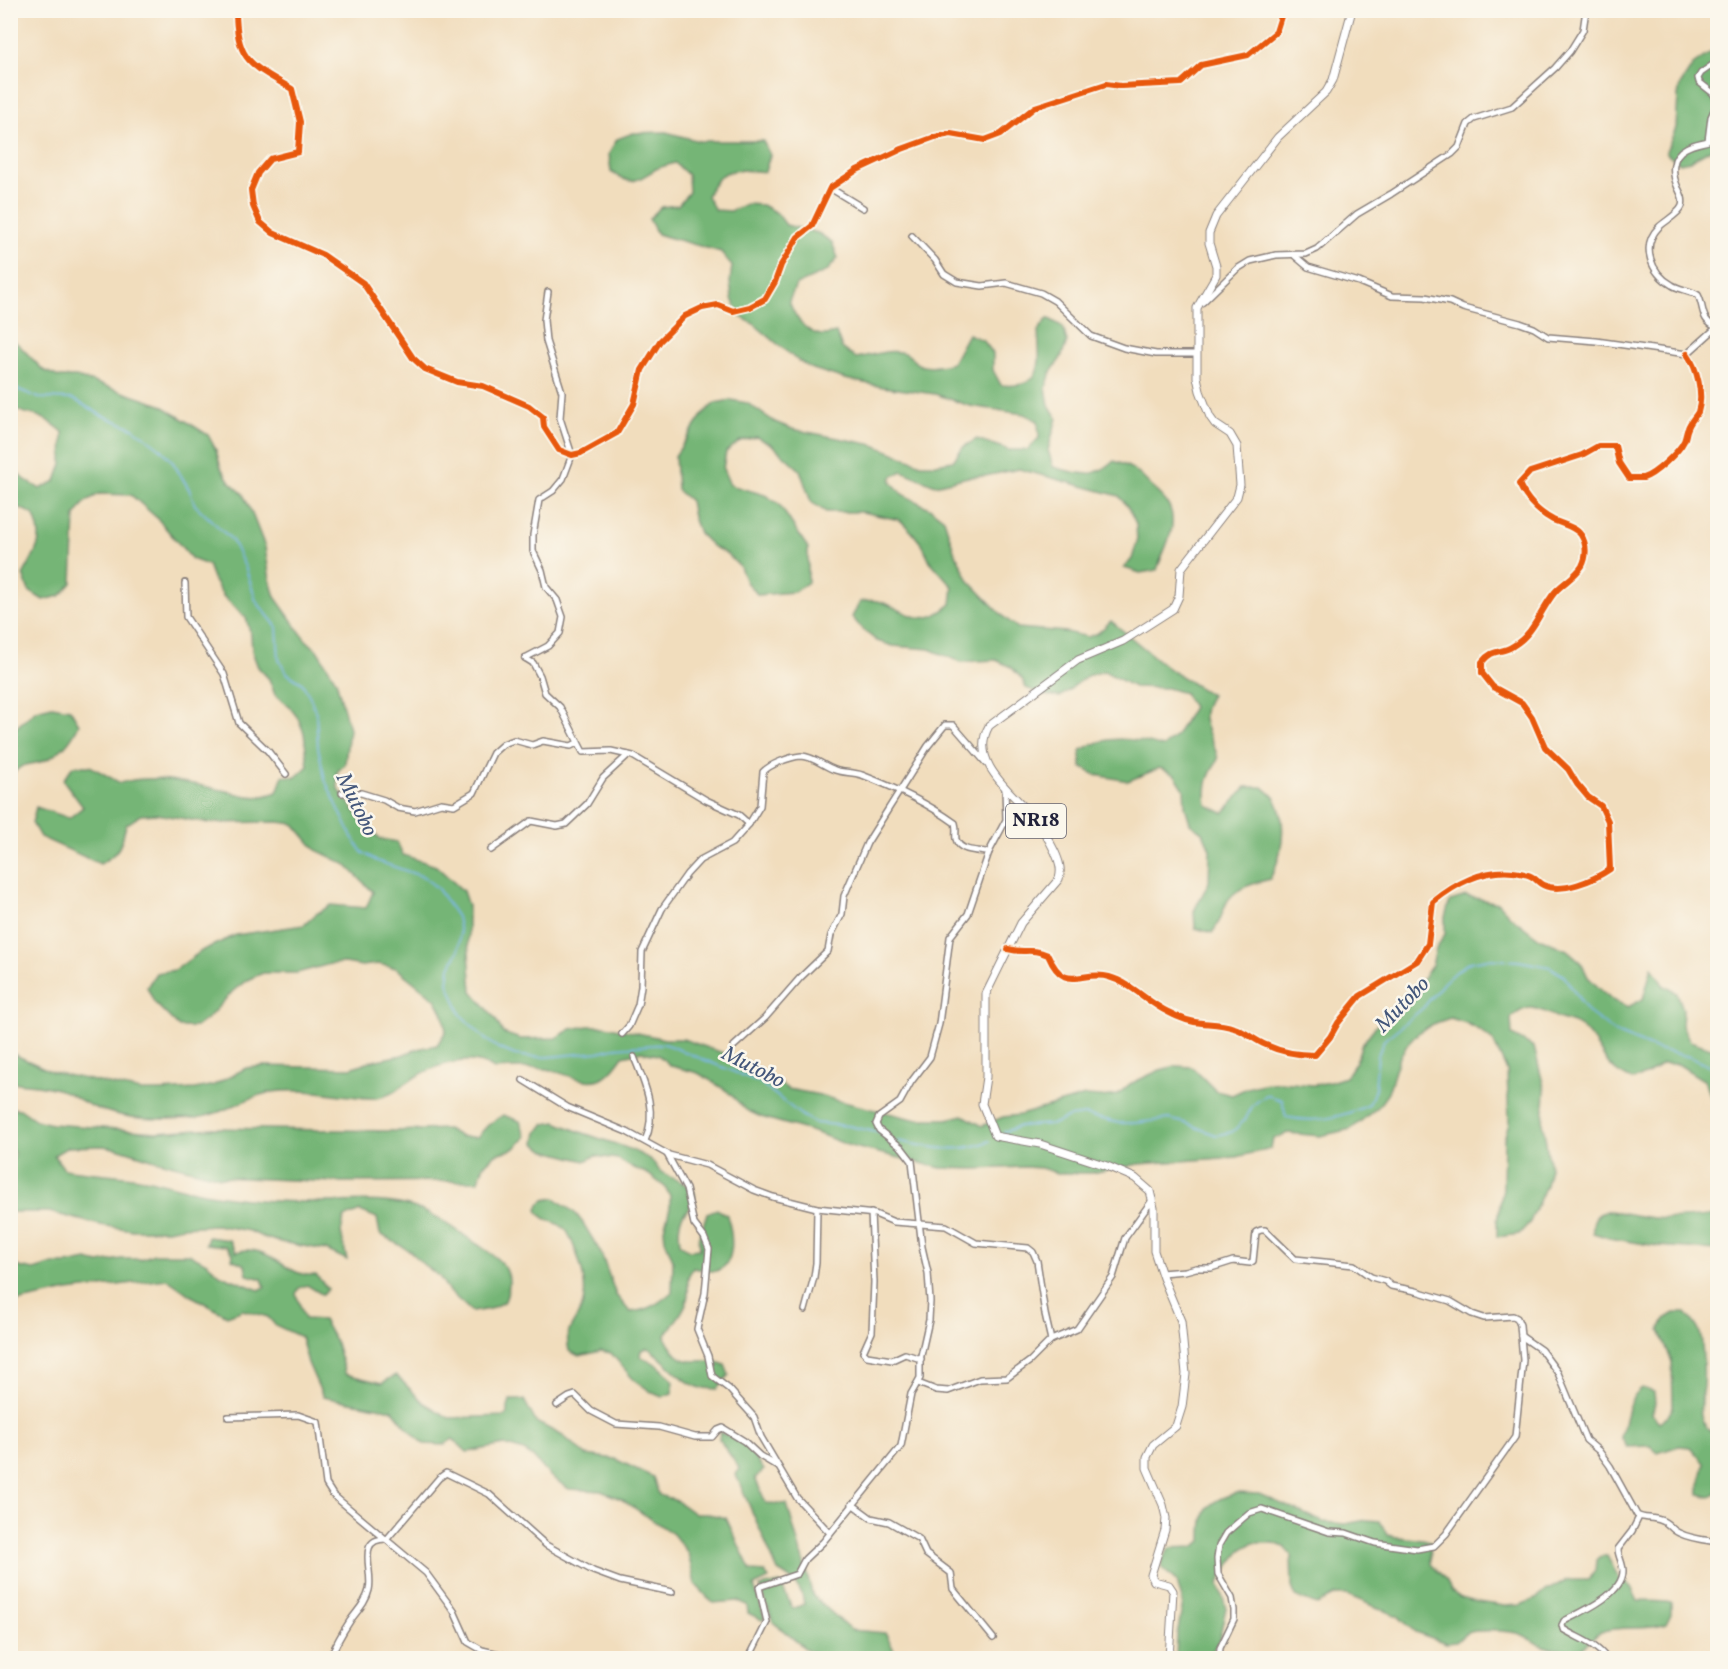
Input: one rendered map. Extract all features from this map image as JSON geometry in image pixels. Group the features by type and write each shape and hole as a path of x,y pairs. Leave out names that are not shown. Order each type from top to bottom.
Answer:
{"main road":[{"name":"NR18","path":"1153,1199 1146,1186 1135,1178 1107,1166 1040,1144 995,1136 982,1104 986,1077 985,998 988,989 1022,923 1059,879 1061,871 1051,843 1026,809 1005,789 988,765 984,741 985,732 995,721 1078,660 1123,641 1173,609 1179,596 1181,569 1237,497 1240,485 1237,446 1230,434 1215,424 1204,404 1197,377 1197,308 1216,275 1216,266 1209,243 1212,223 1278,137 1326,92 1333,80 1352,10"},
{"path":"1153,1199 1154,1251 1181,1320 1186,1374 1182,1407 1176,1426 1153,1445 1147,1457 1147,1468 1163,1505 1166,1518 1165,1530 1151,1575 1154,1581 1169,1585 1173,1591 1169,1659"}],"street":[{"path":"236,10 239,47 263,73 292,89 300,122 298,152 270,159 258,173 250,190 253,206 260,222 273,233 323,255 363,283 413,358 426,369 457,382 483,386 529,406 543,417 544,427 559,450 572,455 581,453 617,433 634,404 642,370 660,341 685,316 702,308 718,305 733,311 750,307 765,299 775,282 781,265 798,237 812,226 830,188 857,170 934,136 951,134 985,140 1001,134 1035,107 1106,84 1121,86 1180,83 1201,65 1248,55 1276,32 1283,10"},
{"path":"1197,308 1227,278 1250,261 1276,255 1295,255 1317,249 1357,214 1452,154 1459,147 1468,124 1474,119 1512,107 1555,68 1584,30 1586,10"},
{"path":"1687,354 1717,328 1711,325 1703,314 1698,295 1666,281 1652,264 1649,241 1656,229 1681,209 1683,203 1673,176 1676,157 1684,148 1708,141 1716,99 1698,78 1701,73 1718,61"},
{"path":"830,188 863,208"},
{"path":"912,236 945,274 957,282 982,286 1006,283 1041,293 1055,301 1091,336 1124,348 1156,354 1197,354"},
{"path":"1008,949 1018,952 1035,950 1048,955 1053,967 1065,978 1103,975 1123,981 1150,1003 1185,1020 1219,1023 1237,1028 1266,1046 1300,1055 1315,1054 1360,996 1416,961 1428,944 1433,902 1461,882 1478,874 1514,873 1530,875 1544,886 1561,887 1596,879 1610,869 1608,821 1601,806 1588,797 1576,784 1568,769 1545,747 1532,717 1522,703 1493,687 1482,673 1482,662 1489,653 1512,647 1528,634 1539,621 1556,591 1582,566 1587,550 1581,534 1552,519 1526,499 1519,484 1530,472 1582,455 1598,446 1615,446 1619,463 1629,478 1644,478 1660,467 1684,441 1689,425 1698,411 1698,378 1693,362 1687,354 1596,341 1548,337 1520,323 1449,302 1425,297 1392,296 1359,282 1308,267 1295,255"},
{"path":"548,292 544,320 546,341 562,392 560,418 572,455 563,479 553,491 539,500 533,535 533,551 542,570 546,586 557,600 563,617 560,633 548,645 525,658 533,663 545,693 560,708 580,749 585,753 611,751 628,755 655,768 706,800 739,815 749,824"},
{"path":"184,583 186,617 224,674 239,723 268,751 286,774"},
{"path":"734,1046 765,1018 800,978 828,951 831,935 842,914 844,896 862,853 928,746 945,725 953,725 988,765"},
{"path":"342,793 361,793 384,800 398,808 415,811 441,803 454,805 474,793 493,753 503,744 514,740 532,745 543,741 571,746 577,743"},
{"path":"491,850 531,821 557,826 566,824 587,804 603,778 628,755"},
{"path":"622,1034 629,1026 638,1005 642,952 662,909 700,860 726,848 749,824 760,806 763,772 768,767 792,758 808,757 837,771 861,775 901,790 924,802 955,824 956,839 961,846 975,851 989,852"},
{"path":"749,1659 767,1622 759,1587 797,1574 805,1559 830,1533 901,1446 911,1394 920,1378 921,1359 927,1335 930,1301 928,1273 910,1157 879,1130 876,1124 879,1117 900,1102 911,1082 930,1058 939,1027 951,937 968,914 989,852 1007,816 1005,789"},
{"path":"634,1057 649,1099 650,1128 645,1141"},
{"path":"523,1080 567,1107 645,1141 666,1154 707,1165 754,1190 773,1197 817,1208 871,1213 894,1222 952,1228 981,1244 1023,1247 1034,1252 1051,1340"},
{"path":"666,1154 686,1189 694,1224 704,1237 709,1249 705,1293 697,1329 708,1356 711,1376 729,1389 754,1418 761,1437 796,1498 830,1533"},
{"path":"918,1383 936,1390 948,1391 980,1379 1007,1378 1030,1361 1051,1340 1077,1329 1085,1314 1113,1277 1125,1238 1153,1199"},
{"path":"805,1310 815,1270 817,1208"},
{"path":"871,1213 874,1282 872,1332 863,1352 877,1359 894,1360 905,1354 921,1359"},
{"path":"1161,1273 1211,1268 1233,1261 1250,1263 1256,1232 1265,1230 1295,1259 1354,1265 1371,1278 1384,1281 1391,1286 1450,1301 1484,1318 1513,1316 1517,1318 1520,1325 1522,1360 1515,1437 1446,1534 1434,1545 1417,1549 1375,1543 1346,1533 1329,1532 1262,1509 1249,1513 1226,1533 1219,1545 1218,1574 1232,1598 1234,1610 1234,1620 1223,1638 1219,1659"},
{"path":"1521,1336 1541,1350 1549,1359 1558,1373 1586,1440 1599,1451 1610,1466 1639,1517"},
{"path":"557,1405 575,1395 591,1411 616,1424 659,1427 695,1437 712,1437 723,1428 778,1467"},
{"path":"228,1417 298,1415 318,1422 321,1429 326,1484 329,1490 426,1573 454,1611 468,1642 482,1650 516,1659"},
{"path":"387,1539 442,1474 450,1473 489,1494 546,1545 593,1571 620,1581 672,1592"},
{"path":"852,1504 871,1518 889,1522 919,1539 926,1554 951,1573 953,1589 993,1638"},
{"path":"1639,1517 1659,1519 1668,1523 1676,1532 1718,1542"},
{"path":"1606,1659 1592,1644 1563,1629 1562,1625 1564,1621 1593,1606 1616,1590 1623,1571 1618,1549 1632,1531 1639,1517"},
{"path":"330,1659 369,1592 371,1575 368,1548 379,1538 387,1539"}],"green space":[{"path":"1717,48 1717,145 1690,161 1680,163 1669,156 1666,151 1676,128 1680,85 1693,65"},
{"path":"666,132 699,141 763,141 770,155 765,172 737,170 723,174 717,179 707,196 715,210 731,211 746,204 762,205 777,213 786,225 818,233 832,242 838,258 827,271 796,285 789,301 805,327 821,335 836,333 842,348 856,358 898,352 907,354 923,366 943,365 952,363 968,334 983,340 993,353 993,370 1001,385 1015,385 1026,383 1037,372 1038,331 1048,318 1063,327 1067,342 1061,358 1051,372 1046,388 1049,405 1057,418 1048,450 1053,467 1085,474 1099,471 1114,461 1131,468 1143,478 1167,502 1172,516 1171,532 1157,570 1140,573 1124,568 1132,559 1137,542 1136,524 1129,509 1119,496 1019,469 935,485 902,471 892,477 891,481 902,494 931,509 944,519 954,550 969,581 1018,628 1066,632 1088,637 1098,633 1111,621 1169,669 1211,695 1206,704 1204,720 1218,759 1208,781 1207,805 1223,813 1246,787 1263,787 1276,800 1280,809 1283,830 1278,861 1270,879 1245,887 1229,898 1212,933 1195,928 1194,911 1209,882 1210,849 1203,833 1190,823 1185,806 1184,789 1175,775 1160,768 1128,781 1096,775 1081,767 1081,750 1101,742 1122,739 1142,741 1163,747 1176,736 1193,707 1184,693 1167,688 1134,687 1104,671 1087,676 1060,697 1043,695 1026,688 1022,679 1011,667 996,660 961,662 929,649 893,646 877,641 852,617 860,602 878,601 914,616 930,617 951,604 953,587 930,561 923,546 912,532 900,520 862,512 826,512 811,502 800,470 771,444 756,437 740,441 726,452 723,469 730,485 765,495 779,504 808,548 808,582 794,592 758,595 746,582 740,567 699,533 690,501 677,490 675,456 703,414 715,403 731,400 747,403 775,422 792,429 874,445 921,464 953,461 963,447 977,439 1009,450 1027,450 1039,438 1038,421 1024,414 970,406 935,394 883,387 845,379 810,368 794,358 754,324 741,317 732,299 730,282 732,266 721,252 657,234 649,219 661,207 678,205 689,192 688,175 675,163 658,168 634,181 625,180 611,172 609,154 617,139 633,133"},
{"path":"11,339 43,370 59,377 76,377 93,382 161,405 208,435 216,450 221,468 230,482 243,494 251,511 265,547 275,597 305,639 317,650 336,680 349,729 345,764 337,772 338,789 368,828 381,839 397,842 403,855 436,866 463,891 468,906 472,991 495,1018 503,1033 520,1039 556,1038 571,1029 605,1026 665,1039 683,1039 746,1061 788,1089 913,1119 947,1119 963,1115 982,1126 1003,1117 1020,1115 1085,1096 1117,1095 1130,1084 1160,1070 1176,1066 1192,1067 1216,1091 1232,1095 1263,1084 1280,1082 1313,1085 1346,1077 1356,1062 1361,1046 1371,1032 1398,1000 1423,979 1432,965 1436,949 1445,934 1445,917 1450,901 1466,896 1498,903 1510,916 1537,937 1567,950 1581,962 1588,977 1601,990 1613,1000 1628,1007 1643,999 1652,967 1663,985 1677,993 1683,1009 1682,1026 1690,1041 1717,1050 1717,1101 1711,1097 1705,1081 1678,1064 1662,1064 1648,1074 1632,1080 1615,1070 1605,1060 1593,1041 1577,1025 1534,1008 1518,1013 1511,1018 1512,1035 1534,1047 1545,1091 1543,1125 1550,1168 1546,1185 1530,1222 1519,1234 1497,1237 1497,1221 1503,1188 1504,1139 1509,1123 1507,1071 1493,1041 1481,1031 1450,1018 1418,1033 1406,1046 1398,1061 1388,1093 1378,1107 1351,1129 1320,1136 1288,1133 1273,1139 1271,1148 1237,1157 1139,1164 1091,1173 1057,1173 1041,1168 1025,1167 941,1168 850,1146 817,1133 761,1117 746,1110 727,1091 698,1073 671,1066 658,1055 641,1052 623,1056 607,1075 600,1079 580,1079 545,1069 494,1069 472,1061 460,1061 425,1072 382,1097 368,1098 296,1091 271,1092 217,1113 182,1119 145,1119 121,1115 92,1106 54,1088 11,1082 11,1053 53,1072 141,1091 159,1091 195,1089 214,1085 246,1068 264,1066 351,1068 437,1045 446,1031 443,1014 436,1000 396,968 378,964 362,966 345,963 330,964 297,973 263,973 247,980 233,991 209,1017 196,1027 179,1027 154,1002 147,987 156,973 175,970 203,950 236,935 304,925 331,905 366,908 373,892 345,864 316,850 294,824 278,822 209,823 157,814 141,815 126,825 119,848 100,864 40,837 32,823 36,807 69,818 83,807 63,780 73,766 90,766 120,783 146,779 171,780 256,797 277,792 283,776 296,777 308,766 304,733 298,718 288,705 275,695 269,679 258,667 252,651 251,635 246,618 223,596 208,565 192,559 157,518 131,495 99,494 85,502 75,516 72,583 60,596 43,600 29,591 23,575 38,546 39,532 33,514 11,504 10,465 24,479 40,489 56,481 62,464 63,432 38,416 11,407"},
{"path":"52,706 70,709 79,724 76,730 66,745 57,753 46,760 17,769 11,780 11,732 36,710"},
{"path":"11,1108 20,1109 36,1120 52,1124 157,1132 213,1128 394,1131 447,1129 461,1137 477,1137 489,1124 503,1115 520,1121 526,1137 514,1149 496,1154 484,1165 478,1181 337,1182 220,1177 103,1146 68,1147 54,1155 64,1169 139,1178 213,1195 285,1201 371,1201 395,1203 418,1209 435,1216 496,1257 508,1275 508,1291 505,1301 490,1309 472,1312 448,1290 439,1276 410,1251 380,1234 377,1218 360,1211 344,1218 341,1233 347,1260 326,1250 280,1242 249,1231 216,1225 167,1230 133,1230 100,1225 49,1212 11,1212 11,1165 15,1154 11,1149"},
{"path":"556,1122 640,1154 651,1160 660,1171 691,1189 695,1194 694,1199 683,1215 679,1231 680,1244 689,1250 700,1249 699,1238 707,1213 717,1209 727,1215 732,1238 728,1262 716,1271 693,1268 688,1277 688,1295 685,1305 665,1337 672,1349 686,1360 716,1362 725,1365 729,1375 717,1389 700,1388 691,1384 648,1348 641,1350 640,1357 659,1366 667,1374 674,1382 672,1393 662,1397 653,1393 633,1379 611,1353 601,1351 579,1356 569,1351 569,1331 583,1303 585,1289 582,1273 568,1233 561,1225 540,1214 537,1210 539,1204 544,1200 555,1198 576,1214 601,1253 616,1295 630,1312 653,1306 672,1292 673,1260 665,1240 664,1229 670,1207 670,1196 665,1187 648,1174 618,1159 595,1156 585,1161 544,1150 535,1143 537,1132 545,1124"},
{"path":"1606,1211 1662,1219 1717,1215 1717,1250 1657,1246 1593,1233 1595,1219"},
{"path":"208,1237 229,1240 236,1252 248,1250 258,1252 268,1255 295,1272 316,1275 328,1289 323,1295 307,1285 299,1288 296,1294 305,1319 323,1320 336,1343 345,1374 382,1383 396,1375 424,1403 449,1418 506,1416 510,1400 524,1400 536,1422 563,1436 586,1455 615,1459 653,1477 659,1495 677,1501 695,1514 726,1518 751,1571 765,1572 769,1579 754,1586 765,1619 762,1620 748,1613 747,1605 737,1601 713,1603 695,1584 688,1553 673,1534 621,1499 601,1491 569,1489 550,1476 532,1456 524,1451 504,1445 467,1452 453,1439 444,1445 424,1444 393,1410 323,1397 308,1363 301,1337 275,1325 268,1317 243,1310 227,1316 167,1279 68,1291 11,1303 11,1263 34,1270 53,1264 87,1260 99,1263 121,1259 141,1259 154,1254 190,1254 207,1263 221,1275 259,1290 265,1287 262,1279 247,1275 245,1265 232,1259 233,1254 226,1246 206,1244"},
{"path":"1675,1313 1686,1313 1697,1327 1701,1338 1703,1385 1700,1407 1705,1425 1717,1435 1717,1493 1711,1497 1699,1494 1704,1463 1690,1447 1679,1446 1658,1453 1650,1446 1627,1447 1621,1437 1630,1404 1642,1388 1654,1392 1655,1403 1652,1414 1659,1422 1668,1416 1673,1407 1672,1363 1660,1330 1665,1319"},
{"path":"720,1432 745,1445 764,1470 755,1478 766,1503 787,1504 813,1596 851,1630 885,1633 898,1658 828,1658 807,1650 773,1622 760,1587 780,1583 793,1609 804,1604 803,1598 796,1584 778,1571 736,1475 739,1468 719,1439"},
{"path":"1236,1493 1259,1494 1323,1522 1345,1524 1367,1520 1380,1521 1387,1535 1430,1542 1431,1564 1447,1581 1451,1591 1461,1598 1505,1606 1520,1605 1538,1598 1566,1580 1588,1580 1596,1571 1597,1560 1601,1556 1607,1556 1619,1578 1631,1587 1638,1601 1671,1603 1671,1614 1666,1624 1642,1628 1617,1628 1601,1632 1580,1649 1564,1650 1548,1647 1520,1634 1499,1631 1467,1633 1456,1642 1446,1643 1415,1632 1398,1616 1347,1595 1336,1595 1317,1605 1296,1597 1292,1587 1291,1555 1284,1547 1274,1543 1253,1543 1242,1549 1222,1576 1219,1584 1226,1608 1219,1640 1211,1658 1176,1658 1177,1635 1183,1603 1177,1582 1162,1568 1163,1558 1170,1548 1193,1547 1202,1541 1203,1522 1207,1509 1218,1500"}],"waterway":[{"name":"Mutobo","path":"10,386 39,398 73,399 101,415 133,428 161,449 172,461 189,489 195,505 232,540 246,569 256,601 277,627 279,660 288,674 302,683 310,697 316,713 318,747 325,780 352,837 362,852 377,861 424,877 438,889 457,917 460,933 458,951 450,967 448,983 461,1015 484,1038 498,1048 515,1055 531,1057 665,1044 759,1082 801,1115 815,1123 849,1126 880,1133"},
{"name":"Mutobo","path":"1004,1132 1020,1126 1053,1124 1069,1117 1085,1115 1119,1123 1169,1119 1216,1135 1232,1132 1245,1120 1253,1105 1266,1095 1282,1100 1286,1117 1308,1120 1348,1113 1369,1105 1375,1089 1378,1055 1384,1040 1423,1008 1456,971 1470,962 1487,959 1519,961 1550,967 1564,976 1588,1012 1616,1033 1653,1048 1690,1057 1718,1070"},
{"name":"Mutobo","path":"898,1141 933,1148 956,1149 990,1141"}],"cycle path":[{"path":"236,10 239,41 243,52 266,74 292,89 300,122 298,152 270,159 258,173 251,190 253,206 260,222 273,233 323,255 363,283 413,358 425,369 457,382 483,386 529,406 543,417 544,427 559,450 572,455 581,453 617,433 634,404 642,370 660,341 685,316 702,308 718,305 733,311 750,307 765,299 775,282 781,265 798,237 812,226 830,188 857,170 902,149 935,137 951,134 985,140 1001,134 1035,107 1106,84 1121,86 1181,83 1201,65 1248,55 1276,32 1283,10"},
{"path":"1008,949 1037,951 1048,955 1054,967 1068,977 1099,975 1117,980 1160,1008 1185,1019 1230,1027 1278,1050 1315,1055 1360,996 1417,961 1428,944 1433,902 1454,887 1477,876 1502,871 1528,875 1543,885 1551,887 1568,887 1587,881 1610,869 1608,821 1601,806 1588,797 1568,769 1545,747 1532,717 1522,703 1493,687 1482,673 1482,662 1493,653 1521,641 1555,592 1579,570 1585,559 1586,550 1579,532 1542,513 1529,500 1519,484 1530,472 1582,455 1598,446 1615,446 1619,463 1629,478 1643,478 1659,468 1681,446 1700,405 1694,366 1687,354"}]}
